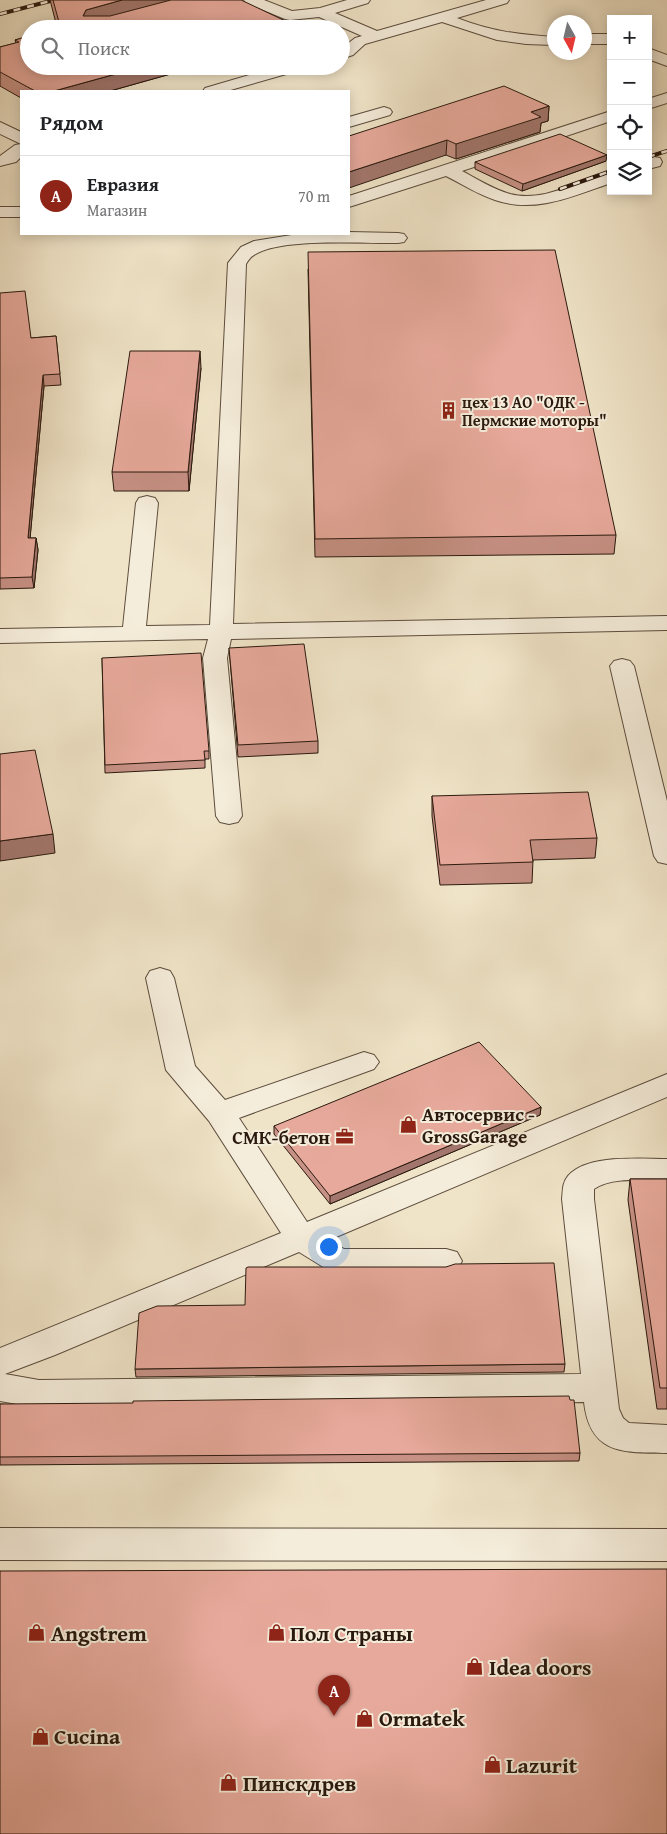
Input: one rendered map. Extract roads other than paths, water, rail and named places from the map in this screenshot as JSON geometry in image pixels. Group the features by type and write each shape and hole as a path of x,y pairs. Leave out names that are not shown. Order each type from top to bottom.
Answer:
{"lane":[{"path":"251,0 290,16 321,12 363,0"},
{"path":"350,50 360,41 375,36 502,0"},
{"path":"321,12 339,20"},
{"path":"443,17 464,26 519,39 547,41"},
{"path":"350,25 375,36"},
{"path":"592,39 607,39"},
{"path":"652,55 667,61"},
{"path":"214,90 267,75"},
{"path":"652,103 667,98"},
{"path":"350,122 384,112"},
{"path":"350,202 607,117"},
{"path":"0,127 20,138"},
{"path":"0,161 10,158 20,150"},
{"path":"447,170 502,197 531,201 546,199 607,178"},
{"path":"0,212 20,212"},
{"path":"229,816 215,658 221,632 237,263 246,251 269,243 303,239 398,238"},
{"path":"134,634 146,503"},
{"path":"0,636 667,623"},
{"path":"622,666 667,856"},
{"path":"160,978 181,1070 220,1113 301,1238 339,1261 446,1261"},
{"path":"220,1113 364,1062"},
{"path":"0,1362 667,1085"},
{"path":"667,1170 619,1170 592,1175 579,1184 578,1198 602,1409 609,1427 621,1437 667,1439"},
{"path":"0,1387 39,1394 600,1388"},
{"path":"0,1544 667,1545"}],"railway":[{"path":"0,14 54,0"},
{"path":"652,156 667,151"},
{"path":"560,189 607,172"}],"place":[{"name":"цех 13 АО \"ОДК - Пермские моторы\"","path":"448,411"},
{"name":"Автосервис - GrossGarage","path":"408,1125"},
{"name":"СМК-бетон","path":"344,1137"},
{"name":"Angstrem","path":"37,1633"},
{"name":"Пол Страны","path":"276,1633"},
{"name":"Idea doors","path":"475,1667"},
{"name":"Евразия","path":"334,1716"},
{"name":"Ormatek","path":"365,1718"},
{"name":"Cucina","path":"40,1736"},
{"name":"Lazurit","path":"492,1765"},
{"name":"Пинскдрев","path":"229,1783"}]}
